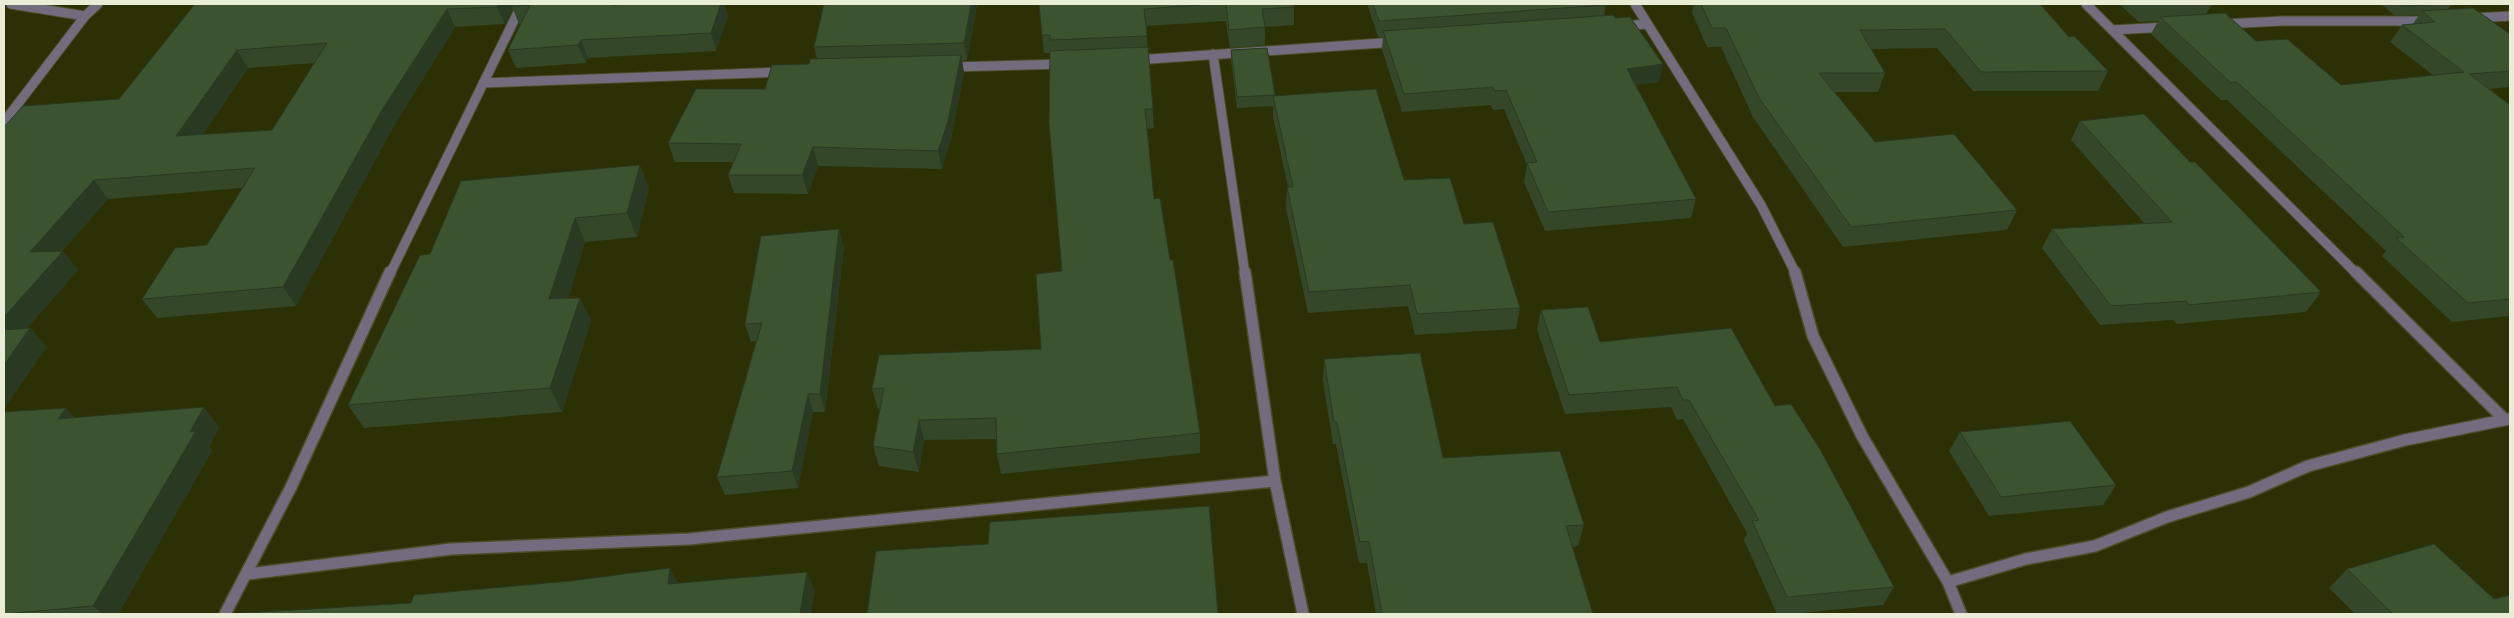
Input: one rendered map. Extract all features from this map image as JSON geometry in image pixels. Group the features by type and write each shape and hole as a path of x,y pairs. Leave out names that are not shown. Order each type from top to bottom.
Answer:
{"street":[{"path":"11,4 85,16"},
{"path":"4,122 85,16 98,4"},
{"path":"225,614 248,574 391,272 522,4"},
{"path":"1635,4 1761,205 1795,271 1813,336 1862,436 1948,582 1961,614"},
{"path":"2086,4 2507,419"},
{"path":"2460,19 2510,16"},
{"path":"2212,25 2282,21 2440,20"},
{"path":"1617,26 1647,24"},
{"path":"2112,30 2172,27"},
{"path":"1127,61 1410,40"},
{"path":"1213,54 1275,481 1303,614"},
{"path":"943,67 1069,64"},
{"path":"483,83 795,71"},
{"path":"1948,582 2026,559 2095,546 2167,517 2249,492 2308,466 2405,440 2507,419"},
{"path":"248,574 451,549 689,539 1275,481"}],"building":[{"path":"195,4 499,4 497,7 447,9 382,110 283,287 142,299 175,248 207,245 255,168 94,180 30,252 63,251 4,317 4,127 23,106 119,99","holes":["327,43 272,130 176,136 237,50"]},
{"path":"513,4 721,4 711,33 581,40 578,45 508,50 530,5 512,6"},
{"path":"824,4 971,4 964,43 814,47"},
{"path":"1039,4 1213,4 1144,9 1147,36 1050,40 1050,35 1042,35"},
{"path":"1226,4 1294,4 1294,7 1262,9 1265,27 1229,30"},
{"path":"1373,4 1606,4 1606,5 1379,21"},
{"path":"1701,4 2040,4 2069,37 2074,36 2108,71 1981,72 1945,29 1860,30 1885,73 1819,73 1875,142 1954,134 2017,210 1851,227 1759,98 1726,28 1712,28"},
{"path":"2399,4 2448,4 2401,6"},
{"path":"2473,8 2510,34 2510,71 2469,74 2510,105 2510,299 2468,303 2396,238 2404,237 2237,82 2231,83 2160,17 2225,13 2256,41 2287,39 2341,85 2464,72 2402,25 2435,22 2422,11"},
{"path":"1613,15 1615,18 1630,17 1663,64 1627,69 1696,199 1548,212 1527,163 1537,162 1506,90 1495,91 1493,87 1404,94 1383,31"},
{"path":"1148,47 1153,109 1145,109 1154,199 1160,198 1170,260 1173,260 1200,433 997,454 996,418 919,420 913,452 873,446 884,388 872,389 879,355 1041,349 1036,274 1062,271 1049,124 1050,51"},
{"path":"1267,48 1275,95 1237,97 1231,50"},
{"path":"961,55 948,121 938,151 813,147 802,175 728,175 741,144 668,143 696,89 765,89 772,65 809,64 810,59"},
{"path":"1376,89 1404,180 1450,178 1464,224 1493,222 1520,308 1417,314 1410,285 1309,292 1287,187 1293,187 1273,96"},
{"path":"2144,114 2190,162 2195,162 2321,292 2189,305 2186,301 2111,306 2052,229 2172,222 2080,121"},
{"path":"640,165 627,213 575,218 549,299 580,298 550,388 348,405 420,255 430,254 461,181"},
{"path":"839,229 820,394 808,394 792,471 717,477 762,323 745,324 761,236"},
{"path":"1588,307 1600,342 1731,328 1775,406 1791,404 1821,451 1894,587 1787,597 1752,521 1759,520 1689,400 1683,400 1677,387 1569,395 1541,310"},
{"path":"30,328 4,365 4,330"},
{"path":"1420,353 1443,458 1560,451 1584,525 1566,526 1593,614 1382,614 1369,541 1360,542 1337,422 1334,422 1324,359"},
{"path":"204,407 190,432 196,431 93,606 4,614 4,412 66,408 58,419"},
{"path":"2070,421 2116,485 2001,497 1960,432"},
{"path":"1209,506 1218,614 867,614 876,551 988,544 990,522"},
{"path":"2434,544 2494,599 2510,595 2510,614 2393,614 2347,569"},
{"path":"670,568 668,584 807,572 800,614 243,614 411,603 414,595 570,581"}]}
